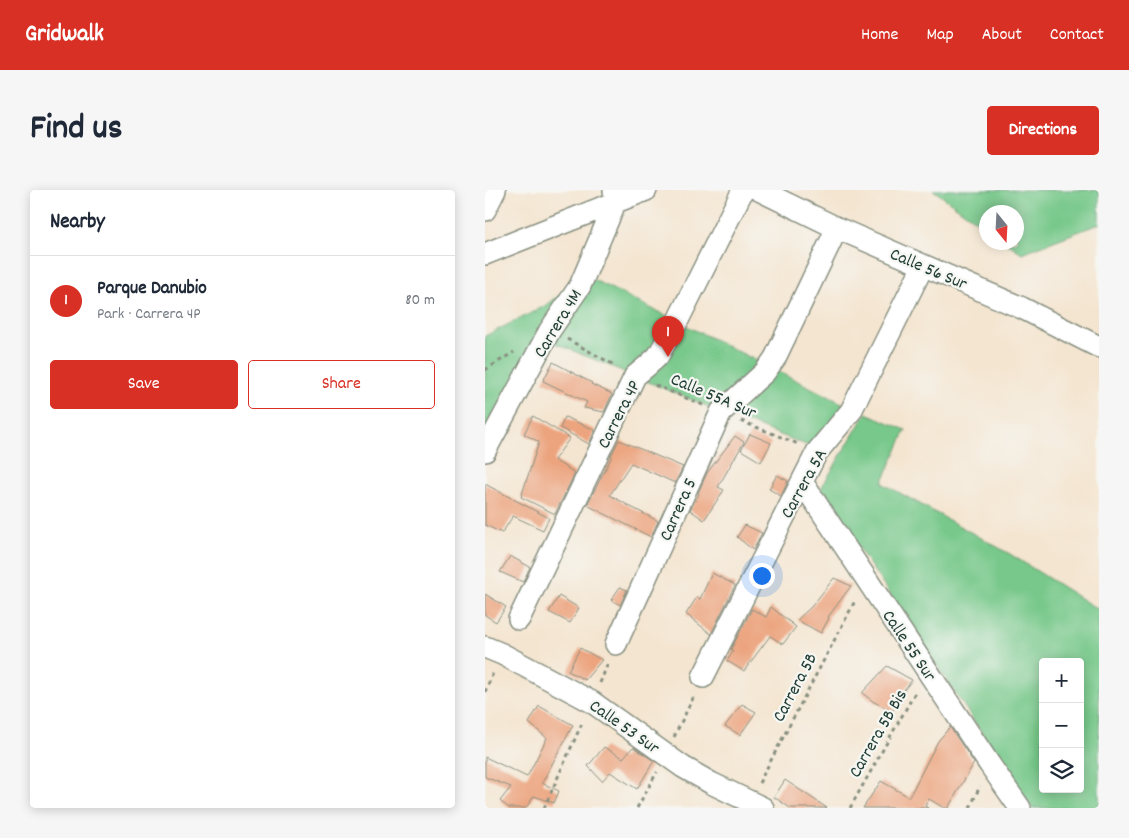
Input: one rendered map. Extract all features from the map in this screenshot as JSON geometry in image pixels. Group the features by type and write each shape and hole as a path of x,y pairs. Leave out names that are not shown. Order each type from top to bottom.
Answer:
{"street":[{"path":"485,210 495,190"},
{"path":"485,254 615,196 646,190"},
{"name":"Carrera 4P","path":"519,619 635,376 658,356 743,190"},
{"name":"Calle 56 Sur","path":"759,190 837,228 1022,308 1099,347"},
{"name":"Carrera 4M","path":"485,450 550,330 580,286 615,196"},
{"name":"Carrera 5","path":"616,644 721,412 765,372 775,358 837,228"},
{"name":"Carrera 5A","path":"703,677 817,452 851,411 923,266"},
{"name":"Calle 55 Sur","path":"802,482 1020,808"},
{"name":"Calle 53 Sur","path":"485,647 502,654 592,702 683,767 711,783 756,804"}],"path":[{"name":"Calle 55A Sur","path":"550,330 635,376 817,452"},
{"name":"Carrera 5B","path":"756,804 866,579"},
{"path":"544,808 616,644"},
{"name":"Carrera 5B Bis","path":"850,808 928,671"}],"green space":[{"path":"933,190 1099,190 1099,224 1022,253 1018,250 1024,250 1024,205 979,205 979,223"},
{"path":"584,275 848,406 814,448 721,412 540,337 485,439 485,336 547,305"},
{"path":"866,413 906,430 882,483 1010,554 1099,610 1099,808 1032,808 820,490"}],"building":[{"path":"553,362 612,394 604,412 584,408 587,402 543,381"},
{"path":"533,416 570,438 554,460 575,473 555,514 521,497 539,442 524,434"},
{"path":"565,417 595,430 589,444 560,428"},
{"path":"750,434 771,443 761,462 741,450"},
{"path":"735,436 744,442 718,487 724,490 704,520 690,510 707,473"},
{"path":"619,440 683,467 675,483 631,463 610,495 658,521 651,537 587,505"},
{"path":"777,475 788,481 781,496 769,489"},
{"path":"485,484 549,518 543,530 513,516 502,533 485,525"},
{"path":"745,525 762,533 753,550 737,537"},
{"path":"510,556 530,567 523,582 500,572"},
{"path":"712,573 735,585 711,634 686,614 697,597 700,599"},
{"path":"834,578 851,586 828,617 821,633 797,620 812,606"},
{"path":"620,587 627,590 620,605 611,600"},
{"path":"485,594 506,607 496,622 485,615"},
{"path":"559,596 579,608 570,623 549,612"},
{"path":"771,607 796,627 783,644 770,636 744,671 727,661 733,651 731,649 752,609 766,617"},
{"path":"580,648 602,660 585,680 568,671"},
{"path":"887,666 912,680 900,695 904,698 892,711 874,702 862,693"},
{"path":"742,704 756,712 740,735 725,726"},
{"path":"539,706 573,725 542,783 559,791 554,803 534,796 526,808 509,808 500,801 511,787 485,777 485,757 527,777 547,738 529,723"},
{"path":"950,727 974,763 948,808 944,808 929,799 925,806 928,808 863,808 881,781 909,797 938,741"},
{"path":"604,747 623,758 633,747 654,761 637,789 610,772 602,781 588,766"},
{"path":"785,780 827,808 790,808 774,797"}],"place":[{"name":"Parque Danubio","path":"668,357"}]}
